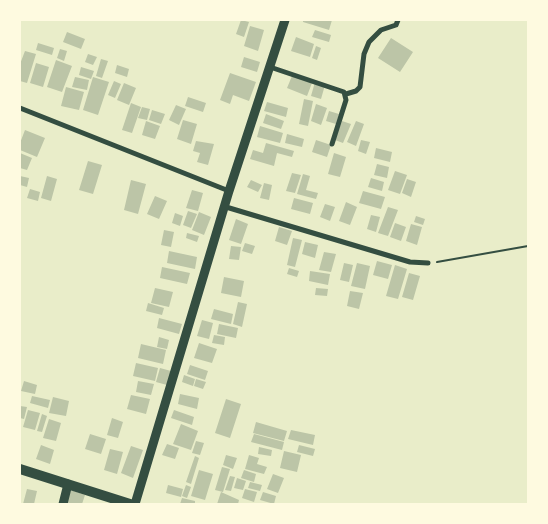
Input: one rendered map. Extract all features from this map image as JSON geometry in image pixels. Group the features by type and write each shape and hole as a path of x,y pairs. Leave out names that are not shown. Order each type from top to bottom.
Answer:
{"main road":[{"path":"20,469 130,504"}],"street":[{"path":"135,504 230,191 285,20"},
{"path":"346,94 356,91 360,87 364,54 369,42 381,30 396,25 398,20"},
{"path":"270,67 343,91 346,94"},
{"path":"332,144 346,100 346,94"},
{"path":"20,108 230,191"},
{"path":"226,207 410,262 428,263"},
{"path":"63,504 68,484"}],"path":[{"path":"428,263 528,246"}],"building":[{"path":"241,20 249,22 244,37 236,34"},
{"path":"303,20 332,20 329,30 303,22"},
{"path":"250,26 264,30 258,51 244,46"},
{"path":"315,30 331,35 329,42 312,37"},
{"path":"67,32 85,39 81,49 63,42"},
{"path":"296,37 314,44 310,57 291,51"},
{"path":"391,38 413,52 400,72 378,58"},
{"path":"38,43 54,48 52,55 36,50"},
{"path":"316,46 321,48 317,60 312,58"},
{"path":"60,49 67,51 64,61 57,58"},
{"path":"25,51 36,54 27,83 20,81 20,64"},
{"path":"88,54 97,57 93,65 85,62"},
{"path":"244,57 260,62 257,72 241,67"},
{"path":"101,59 108,61 102,78 96,76"},
{"path":"56,60 72,66 62,92 47,87"},
{"path":"36,63 49,67 43,87 30,83"},
{"path":"117,65 129,69 127,77 115,73"},
{"path":"81,67 94,71 91,79 79,75"},
{"path":"230,73 256,82 249,101 233,95 230,104 220,100"},
{"path":"292,76 312,83 307,96 287,88"},
{"path":"75,77 89,80 87,90 72,87"},
{"path":"93,77 109,82 98,115 83,110"},
{"path":"114,81 121,84 115,98 108,95"},
{"path":"315,82 325,85 321,99 311,96"},
{"path":"124,83 136,88 129,105 117,100"},
{"path":"66,87 84,92 79,110 61,106"},
{"path":"188,97 206,103 203,112 185,106"},
{"path":"304,99 313,101 308,126 299,124"},
{"path":"267,102 288,108 286,117 264,111"},
{"path":"131,103 141,107 132,133 122,130"},
{"path":"316,104 327,108 321,125 311,121"},
{"path":"176,105 186,109 179,125 169,120"},
{"path":"142,107 150,109 147,120 138,118"},
{"path":"152,110 165,114 161,124 149,120"},
{"path":"329,111 339,114 336,124 326,121"},
{"path":"266,114 284,121 281,129 263,123"},
{"path":"183,120 197,124 191,144 177,139"},
{"path":"146,121 160,126 155,139 142,135"},
{"path":"342,121 351,124 343,143 335,140"},
{"path":"356,121 364,124 356,146 347,142"},
{"path":"260,126 283,133 280,143 257,137"},
{"path":"25,130 45,138 37,157 20,150 20,143"},
{"path":"287,134 304,139 302,147 285,143"},
{"path":"316,140 331,145 327,157 312,152"},
{"path":"361,140 370,142 366,154 358,151"},
{"path":"196,141 214,144 208,165 197,162 200,153 193,151"},
{"path":"266,143 294,151 292,157 277,153 274,166 250,159 253,150 263,153"},
{"path":"376,148 392,152 390,162 374,158"},
{"path":"20,153 32,158 27,170 20,168"},
{"path":"334,153 346,157 340,177 328,174"},
{"path":"88,161 102,165 93,194 79,190"},
{"path":"377,164 389,167 387,178 374,175"},
{"path":"395,171 407,175 400,194 388,190"},
{"path":"292,173 301,175 295,193 286,191"},
{"path":"303,174 310,176 306,190 318,193 316,199 297,194"},
{"path":"20,176 29,178 27,187 20,185"},
{"path":"47,176 57,179 51,201 41,198"},
{"path":"371,178 384,182 382,191 368,187"},
{"path":"407,179 416,182 411,197 402,193"},
{"path":"131,180 146,184 138,214 124,210"},
{"path":"251,180 262,185 258,192 247,187"},
{"path":"264,183 272,185 269,200 260,198"},
{"path":"30,189 40,192 38,201 27,198"},
{"path":"192,190 203,193 198,211 186,208"},
{"path":"363,191 385,197 381,209 359,203"},
{"path":"155,196 167,201 159,219 147,214"},
{"path":"294,198 313,203 310,214 291,209"},
{"path":"346,202 357,207 350,225 339,221"},
{"path":"325,204 335,207 330,221 320,217"},
{"path":"388,207 398,210 388,236 378,233"},
{"path":"188,211 197,214 191,228 183,225"},
{"path":"199,212 211,217 204,235 192,230"},
{"path":"175,213 183,216 180,226 172,223"},
{"path":"371,215 380,217 376,232 367,229"},
{"path":"416,216 425,219 423,225 414,222"},
{"path":"236,219 248,224 241,244 229,240"},
{"path":"395,223 406,227 401,241 390,237"},
{"path":"411,224 422,227 417,245 406,241"},
{"path":"279,227 292,231 287,245 275,241"},
{"path":"164,230 174,232 171,247 161,245"},
{"path":"187,233 199,236 197,242 186,238"},
{"path":"293,238 302,240 295,267 287,265"},
{"path":"305,242 318,245 315,258 302,254"},
{"path":"245,243 255,246 252,254 242,251"},
{"path":"231,246 241,247 239,260 229,259"},
{"path":"169,251 197,257 195,269 167,263"},
{"path":"324,252 336,254 331,272 319,270"},
{"path":"377,261 392,265 388,279 373,275"},
{"path":"344,263 353,265 349,282 340,280"},
{"path":"357,263 370,266 365,289 351,286"},
{"path":"395,265 407,269 398,299 386,296"},
{"path":"162,267 190,273 187,284 160,278"},
{"path":"289,268 299,271 297,277 287,274"},
{"path":"310,271 330,274 328,285 309,281"},
{"path":"409,273 420,276 413,300 402,297"},
{"path":"224,277 244,281 241,297 221,293"},
{"path":"155,288 173,292 169,307 151,303"},
{"path":"316,288 328,289 327,296 315,295"},
{"path":"350,291 363,293 359,309 347,306"},
{"path":"238,302 247,304 242,327 233,324"},
{"path":"148,303 164,308 162,315 146,311"},
{"path":"214,309 233,314 231,324 211,319"},
{"path":"159,318 182,324 179,334 157,328"},
{"path":"202,320 213,323 209,339 197,336"},
{"path":"219,324 238,328 236,338 217,334"},
{"path":"214,335 225,337 224,345 212,343"},
{"path":"159,337 169,340 167,349 157,347"},
{"path":"199,343 217,349 212,363 194,358"},
{"path":"141,344 166,350 163,364 138,358"},
{"path":"136,363 158,368 155,381 133,376"},
{"path":"190,365 208,371 205,380 187,374"},
{"path":"160,368 171,371 167,385 156,382"},
{"path":"184,375 195,379 193,386 182,382"},
{"path":"196,379 206,382 203,389 194,386"},
{"path":"24,381 37,385 35,394 21,391"},
{"path":"138,381 154,384 151,395 136,392"},
{"path":"180,394 199,398 197,409 178,404"},
{"path":"131,395 150,399 146,414 127,409"},
{"path":"32,396 50,400 48,408 30,403"},
{"path":"53,397 69,401 66,416 49,413"},
{"path":"226,399 241,404 230,438 215,433"},
{"path":"20,406 27,407 24,419 20,418"},
{"path":"28,410 40,413 35,430 23,427"},
{"path":"174,410 194,417 192,425 171,418"},
{"path":"42,414 47,416 42,432 37,431"},
{"path":"112,418 123,422 118,438 107,435"},
{"path":"49,419 61,423 56,441 43,438"},
{"path":"256,422 287,431 284,441 253,433"},
{"path":"181,424 198,431 191,450 173,444"},
{"path":"291,430 315,435 313,445 288,439"},
{"path":"90,434 106,439 101,454 85,449"},
{"path":"254,434 284,442 282,450 251,442"},
{"path":"196,441 204,443 200,455 192,453"},
{"path":"167,444 179,448 175,459 162,455"},
{"path":"41,445 54,450 50,464 36,459"},
{"path":"299,445 315,449 313,456 297,452"},
{"path":"131,446 143,450 133,478 121,473"},
{"path":"259,447 272,450 271,456 258,454"},
{"path":"110,449 123,452 117,474 104,470"},
{"path":"284,451 301,455 297,472 280,468"},
{"path":"226,455 237,458 233,469 223,465"},
{"path":"249,455 259,458 257,464 267,467 264,474 245,469"},
{"path":"195,456 199,458 191,484 186,482"},
{"path":"222,467 230,469 223,492 215,490"},
{"path":"199,470 213,474 205,500 191,496"},
{"path":"244,470 256,474 254,482 241,478"},
{"path":"273,474 284,478 278,493 267,489"},
{"path":"230,476 235,477 231,491 225,490"},
{"path":"237,478 246,481 243,490 234,488"},
{"path":"250,482 262,485 260,491 248,488"},
{"path":"168,485 183,489 181,497 166,493"},
{"path":"186,485 191,487 187,498 182,496"},
{"path":"27,489 37,491 34,504 23,504"},
{"path":"245,489 257,492 254,502 242,498"},
{"path":"71,490 85,495 82,504 66,504"},
{"path":"221,492 239,500 238,504 217,504"},
{"path":"263,492 276,496 274,504 260,500"},
{"path":"182,498 195,501 195,504 180,504"}]}
